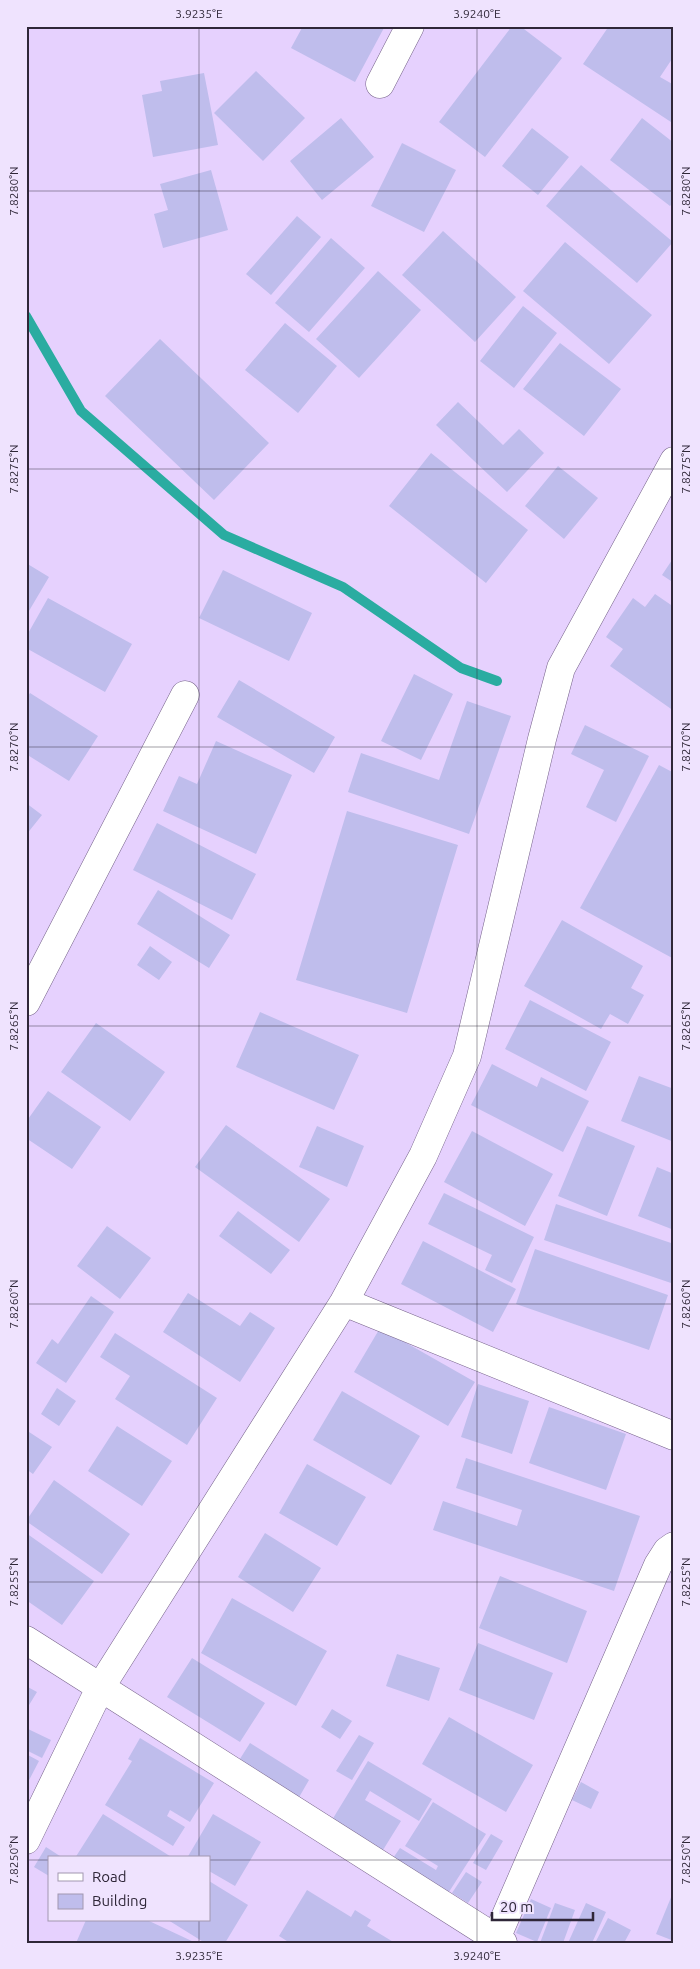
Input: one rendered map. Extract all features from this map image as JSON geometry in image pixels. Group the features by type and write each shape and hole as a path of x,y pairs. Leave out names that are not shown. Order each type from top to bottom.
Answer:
{"street":[{"path":"380,84 410,26"},
{"path":"26,1840 100,1688 344,1302 423,1156 467,1056 542,740 561,668 674,461"},
{"path":"26,1002 185,695"},
{"path":"344,1302 674,1436"},
{"path":"26,1640 498,1941 658,1565 667,1551 674,1546"}],"building":[{"path":"303,26 385,26 355,82 291,48"},
{"path":"512,26 520,26 562,58 485,157 439,122"},
{"path":"609,26 674,26 674,56 660,77 674,85 674,124 583,64"},
{"path":"256,71 305,118 263,161 214,113"},
{"path":"204,73 218,145 153,157 142,95 162,91 160,81"},
{"path":"341,118 374,157 322,200 290,161"},
{"path":"642,118 674,143 674,202 670,206 610,160"},
{"path":"532,128 569,157 538,195 502,166"},
{"path":"402,143 456,170 424,232 371,206"},
{"path":"581,165 673,242 637,283 546,206"},
{"path":"211,170 228,230 163,248 154,214 168,210 160,184"},
{"path":"297,216 321,237 271,295 246,274"},
{"path":"443,231 516,297 475,342 402,275"},
{"path":"331,238 365,268 309,332 275,303"},
{"path":"565,242 652,315 609,364 523,291"},
{"path":"378,271 421,310 359,378 316,339"},
{"path":"523,306 557,333 514,388 480,361"},
{"path":"285,323 337,366 298,413 245,370"},
{"path":"160,339 269,443 214,500 105,396"},
{"path":"560,343 621,389 584,436 523,389"},
{"path":"458,402 503,445 519,429 544,453 507,492 436,425"},
{"path":"431,453 528,530 486,583 389,506"},
{"path":"558,466 598,498 564,539 525,506"},
{"path":"674,557 674,583 662,575"},
{"path":"26,563 49,577 26,616"},
{"path":"223,570 312,613 289,661 199,618"},
{"path":"655,594 674,607 674,711 610,666 623,649 606,637 633,598 645,607"},
{"path":"48,598 132,644 105,692 26,648 26,637"},
{"path":"414,674 453,694 421,760 381,741"},
{"path":"239,680 335,737 314,773 217,717"},
{"path":"30,693 98,736 69,781 26,754 26,699"},
{"path":"467,701 511,716 469,834 348,792 361,753 439,780"},
{"path":"585,725 649,756 616,822 586,807 604,770 571,754"},
{"path":"216,741 292,775 256,854 163,811 179,776 197,784"},
{"path":"659,765 674,773 674,959 580,908"},
{"path":"26,803 42,815 26,835"},
{"path":"347,811 458,845 407,1013 296,980"},
{"path":"157,823 256,874 232,920 133,870"},
{"path":"158,890 230,935 209,968 137,924"},
{"path":"562,920 643,966 631,988 644,995 628,1024 610,1014 601,1029 524,986"},
{"path":"150,946 172,962 159,980 137,965"},
{"path":"530,1000 611,1042 586,1091 505,1049"},
{"path":"260,1012 359,1055 334,1110 236,1067"},
{"path":"96,1023 165,1072 130,1121 61,1072"},
{"path":"492,1064 537,1087 541,1077 589,1101 563,1152 471,1105"},
{"path":"639,1076 674,1089 674,1142 621,1121"},
{"path":"48,1091 101,1127 72,1169 26,1138 26,1122"},
{"path":"226,1125 330,1199 299,1242 195,1167"},
{"path":"317,1126 364,1146 347,1187 299,1167"},
{"path":"587,1126 635,1146 607,1216 558,1196"},
{"path":"472,1131 553,1174 525,1226 444,1182"},
{"path":"657,1167 674,1174 674,1230 638,1216"},
{"path":"444,1193 534,1237 512,1283 485,1270 492,1255 428,1224"},
{"path":"556,1204 674,1244 674,1284 544,1240"},
{"path":"238,1211 290,1250 271,1274 219,1236"},
{"path":"107,1226 151,1258 120,1299 77,1266"},
{"path":"423,1241 516,1289 493,1332 401,1284"},
{"path":"535,1249 668,1295 649,1350 516,1304"},
{"path":"188,1293 240,1326 250,1312 275,1328 240,1382 163,1332"},
{"path":"91,1296 114,1312 66,1383 36,1363 52,1339 58,1344"},
{"path":"380,1328 475,1382 448,1426 354,1372"},
{"path":"115,1333 217,1398 187,1445 115,1399 130,1376 100,1357"},
{"path":"478,1384 529,1401 512,1454 461,1437"},
{"path":"57,1388 76,1401 59,1426 41,1414"},
{"path":"342,1391 420,1436 391,1485 313,1440"},
{"path":"549,1407 626,1434 606,1490 529,1463"},
{"path":"117,1426 172,1461 142,1506 88,1471"},
{"path":"26,1430 52,1447 33,1474 26,1469"},
{"path":"466,1458 640,1516 614,1591 433,1530 443,1501 517,1526 522,1510 456,1488"},
{"path":"307,1464 366,1497 337,1546 279,1513"},
{"path":"54,1480 130,1534 102,1574 26,1521"},
{"path":"26,1533 94,1581 62,1625 26,1600"},
{"path":"265,1533 321,1568 293,1612 238,1577"},
{"path":"500,1576 587,1611 567,1663 479,1628"},
{"path":"232,1598 327,1651 296,1706 201,1653"},
{"path":"478,1643 553,1673 534,1720 459,1690"},
{"path":"397,1654 440,1668 429,1701 386,1686"},
{"path":"192,1658 265,1703 240,1742 167,1697"},
{"path":"26,1686 37,1692 26,1710"},
{"path":"332,1709 352,1721 340,1739 321,1727"},
{"path":"449,1717 533,1765 506,1812 422,1764"},
{"path":"28,1729 51,1740 42,1758 26,1750"},
{"path":"359,1735 374,1743 352,1780 336,1771"},
{"path":"140,1738 214,1783 190,1822 170,1810 167,1816 185,1827 173,1846 105,1805 132,1761 128,1759"},
{"path":"250,1743 309,1780 298,1799 238,1762"},
{"path":"26,1754 39,1761 26,1786"},
{"path":"368,1761 432,1799 419,1821 370,1791 365,1800 401,1821 383,1850 332,1820"},
{"path":"581,1782 599,1792 591,1809 572,1800"},
{"path":"433,1802 486,1834 447,1895 391,1861 400,1848 436,1870 438,1866 405,1846"},
{"path":"103,1814 170,1856 76,1856"},
{"path":"213,1814 261,1842 235,1886 210,1872 210,1856 188,1856"},
{"path":"491,1834 503,1841 486,1870 473,1863"},
{"path":"46,1847 60,1856 48,1856 48,1875 34,1867"},
{"path":"466,1872 482,1882 468,1903 452,1893"},
{"path":"210,1882 248,1905 225,1943 205,1943 171,1922 210,1922"},
{"path":"307,1890 351,1917 355,1910 371,1920 367,1926 395,1943 290,1943 279,1936"},
{"path":"674,1890 674,1941 656,1934"},
{"path":"531,1899 551,1908 537,1942 516,1933"},
{"path":"555,1903 575,1910 563,1943 540,1943"},
{"path":"586,1903 606,1912 592,1943 568,1943"},
{"path":"608,1918 631,1930 624,1943 595,1943"},
{"path":"85,1922 151,1922 196,1943 76,1943"}],"waterway":[{"path":"26,316 81,411 224,535 343,587 461,668 497,681"}]}
